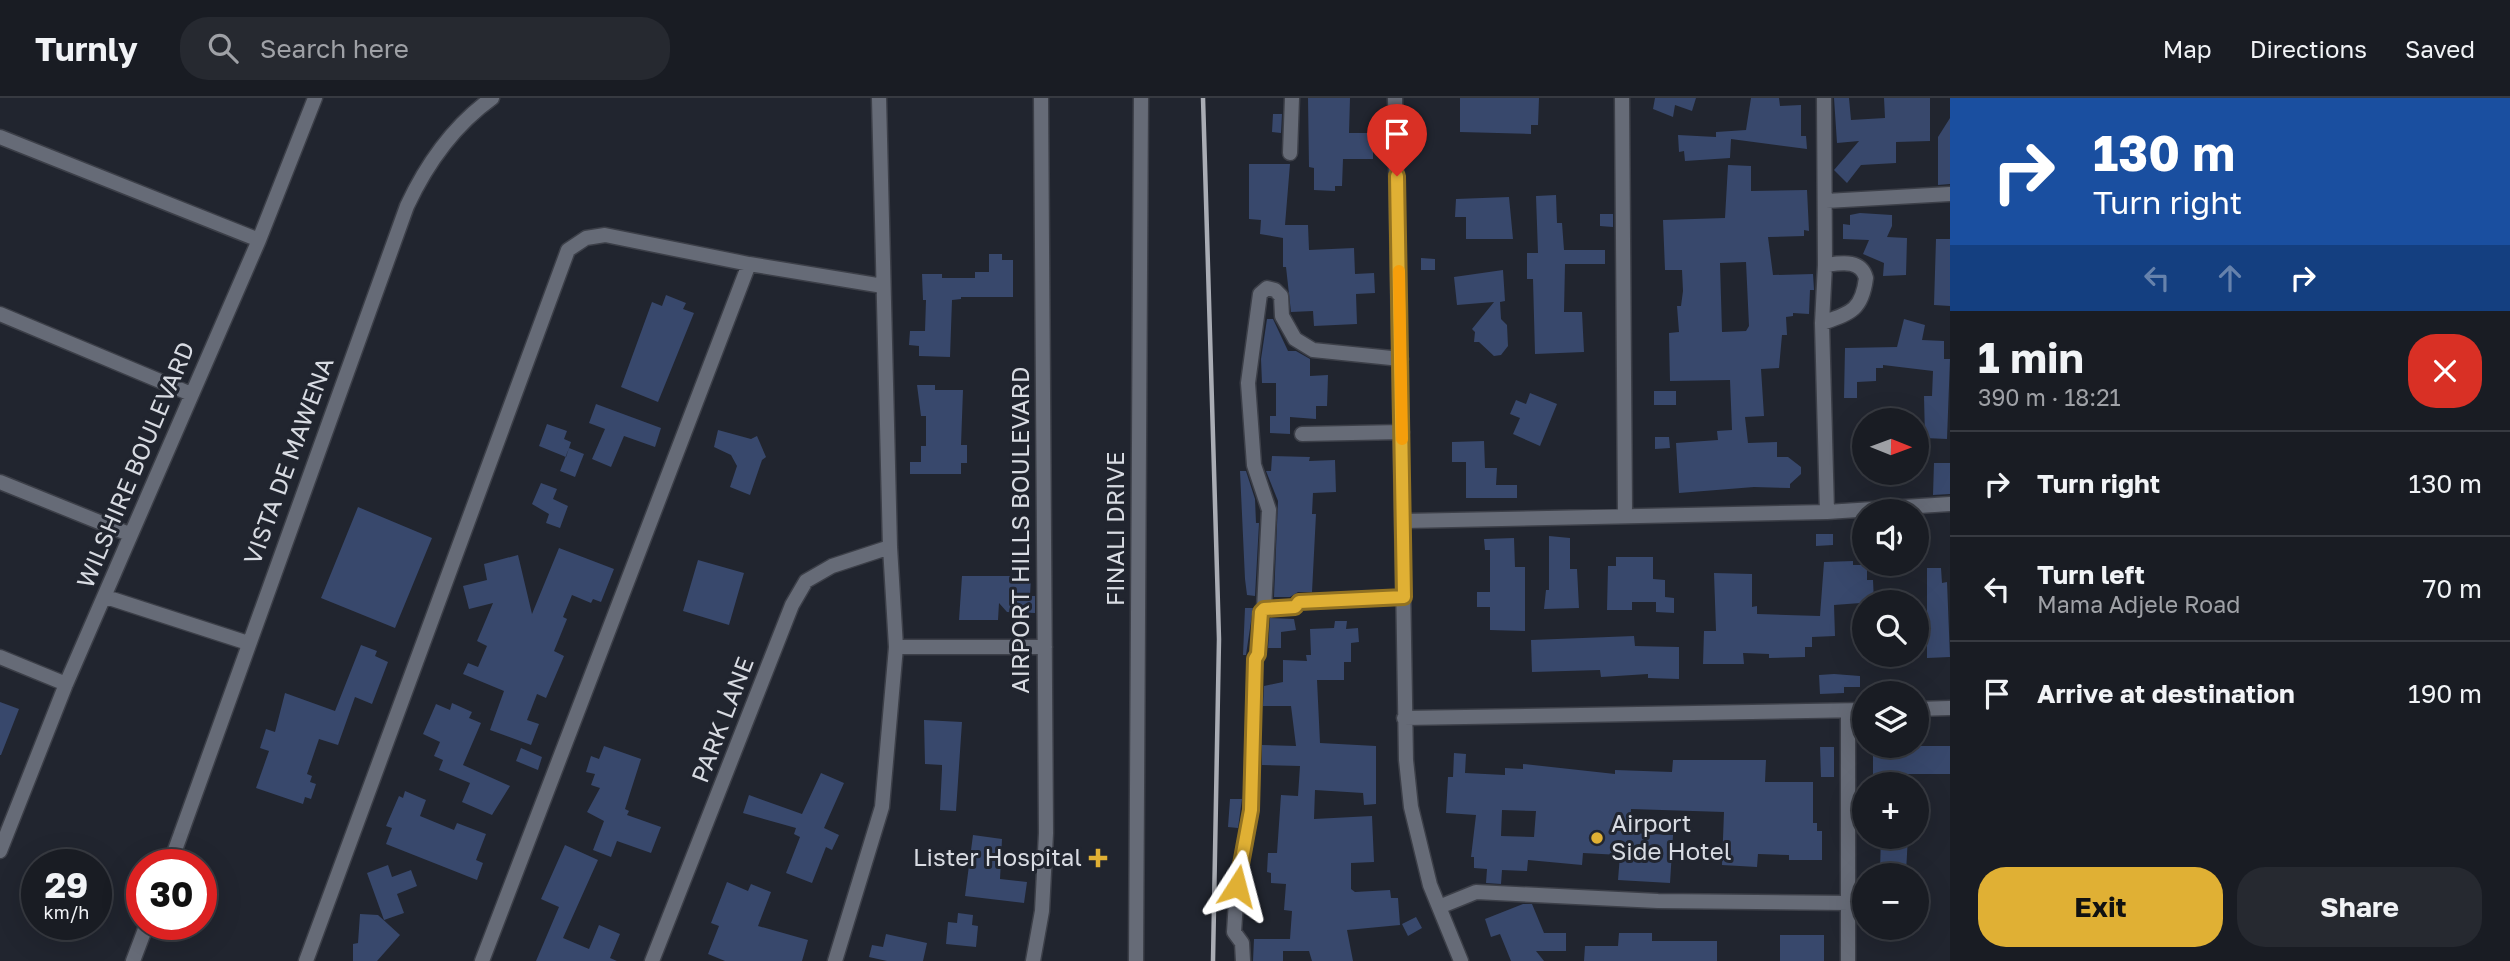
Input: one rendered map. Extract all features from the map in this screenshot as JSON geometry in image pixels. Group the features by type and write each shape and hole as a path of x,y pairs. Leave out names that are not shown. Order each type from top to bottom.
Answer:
{"street":[{"name":"WILSHIRE BOULEVARD","path":"0,850 4,829 106,597 129,534 259,240 315,98"},
{"name":"VISTA DE MAWENA","path":"175,849 407,206 438,151 469,115 492,98"},
{"path":"835,961 882,807 896,647 890,547 879,98"},
{"name":"AIRPORT HILLS BOULEVARD","path":"1033,961 1042,911 1046,833 1041,98"},
{"name":"FINALI DRIVE","path":"1136,961 1141,98"},
{"path":"1290,153 1292,98"},
{"path":"1395,98 1404,521 1404,718 1412,807 1430,885 1461,961"},
{"path":"1622,98 1625,514"},
{"path":"1824,98 1826,201 1822,323 1827,512"},
{"path":"0,137 259,240"},
{"path":"1826,201 1950,194"},
{"path":"306,961 568,250 586,238 605,234 749,264 883,286"},
{"path":"1822,323 1848,314 1858,305 1864,297 1866,278 1857,265 1846,262 1825,265"},
{"path":"482,961 749,264"},
{"path":"1242,961 1242,943 1234,932 1237,886 1251,810 1255,659 1258,654 1261,612 1264,609 1269,510 1256,479 1248,383 1260,294 1267,288 1275,289 1281,296 1282,316 1302,345 1313,350 1401,359"},
{"path":"0,314 191,394"},
{"path":"1301,434 1402,432"},
{"path":"0,482 129,534"},
{"path":"1404,521 1625,514 1827,512 1950,504"},
{"name":"PARK LANE","path":"652,961 799,593 806,581 832,566 890,547"},
{"path":"106,597 248,643"},
{"path":"1264,609 1285,609 1299,602 1404,597"},
{"path":"896,647 1045,647"},
{"path":"0,657 66,684"},
{"path":"1929,709 1950,708"},
{"path":"1848,711 1848,961"},
{"path":"1404,718 1852,711"},
{"path":"1439,908 1476,892 1658,901 1849,902"},
{"path":"133,961 141,940"}],"building":[{"path":"1308,98 1350,98 1349,133 1373,133 1373,159 1343,159 1342,186 1335,186 1335,191 1314,190 1314,168 1309,167"},
{"path":"1460,98 1539,98 1538,125 1531,125 1531,134 1460,132"},
{"path":"1655,98 1696,98 1692,111 1675,105 1673,117 1653,109"},
{"path":"1751,98 1779,98 1780,106 1801,105 1801,136 1806,136 1807,149 1731,139 1730,158 1685,161 1684,151 1679,152 1678,135 1716,137 1716,132 1746,130"},
{"path":"1834,98 1849,98 1851,120 1885,118 1884,98 1930,98 1930,141 1896,142 1896,163 1861,165 1847,183 1834,170 1859,141 1837,143"},
{"path":"1273,114 1282,114 1281,133 1272,132"},
{"path":"1950,118 1950,184 1938,185 1938,137"},
{"path":"1249,164 1290,164 1285,225 1308,225 1309,250 1354,248 1355,274 1374,273 1375,293 1356,294 1357,324 1314,326 1313,311 1291,312 1286,267 1283,267 1283,238 1260,234 1261,220 1249,219"},
{"path":"1728,165 1751,166 1751,191 1807,190 1809,231 1804,230 1804,236 1768,237 1773,275 1813,274 1814,290 1810,290 1809,314 1793,313 1793,316 1786,317 1787,335 1782,335 1779,368 1761,369 1764,416 1745,417 1748,443 1777,442 1777,457 1788,457 1801,467 1801,474 1790,484 1790,488 1754,487 1679,493 1676,443 1718,440 1717,431 1732,430 1730,380 1670,381 1669,333 1679,332 1677,306 1681,306 1683,291 1682,270 1665,270 1663,220 1725,218","holes":["1746,262 1749,326 1746,331 1722,332 1720,263"]},
{"path":"1556,195 1557,223 1562,223 1564,250 1605,250 1605,264 1565,264 1564,312 1582,312 1584,352 1535,354 1533,279 1527,279 1527,253 1538,253 1536,196"},
{"path":"1509,197 1513,239 1466,239 1466,217 1455,217 1456,199"},
{"path":"1600,214 1613,214 1613,227 1600,226"},
{"path":"1850,215 1892,215 1892,226 1887,237 1907,238 1906,275 1883,276 1884,263 1863,254 1869,240 1843,239 1843,224 1850,225"},
{"path":"1936,239 1950,239 1950,306 1934,305"},
{"path":"989,254 1002,254 1002,260 1013,260 1013,297 961,297 952,300 950,357 919,356 919,346 909,345 910,331 925,331 926,300 923,300 922,274 942,274 942,278 975,278 975,272 989,272"},
{"path":"1421,258 1435,259 1435,270 1421,270"},
{"path":"1503,270 1505,301 1500,302 1501,319 1507,325 1508,346 1501,355 1494,356 1479,342 1474,342 1475,332 1472,329 1494,302 1457,305 1454,277"},
{"path":"666,295 686,303 683,309 694,313 658,402 621,387 652,302 662,306"},
{"path":"1267,319 1273,319 1288,351 1296,351 1310,359 1310,376 1328,375 1327,406 1316,406 1316,419 1290,417 1290,434 1270,433 1270,416 1276,416 1276,383 1262,383 1261,359"},
{"path":"1904,319 1925,325 1922,340 1944,341 1944,359 1950,359 1947,439 1929,438 1929,408 1924,408 1924,396 1932,396 1933,371 1883,365 1883,368 1876,368 1876,381 1857,382 1857,398 1844,398 1845,348 1897,347"},
{"path":"917,385 935,385 935,390 963,390 961,445 967,445 967,463 961,463 961,474 910,474 910,462 921,462 921,446 926,446 926,416 921,416"},
{"path":"1654,391 1676,391 1676,405 1654,405"},
{"path":"1530,393 1557,404 1540,446 1513,434 1520,418 1510,414 1516,400 1526,404"},
{"path":"596,404 661,428 655,447 624,436 611,467 592,459 605,429 589,423"},
{"path":"547,424 567,431 564,439 571,442 566,457 539,446"},
{"path":"718,430 751,439 757,436 766,457 762,460 750,495 730,487 737,466 731,455 714,447"},
{"path":"1655,437 1669,437 1670,448 1655,449"},
{"path":"1484,441 1485,468 1497,468 1496,485 1517,485 1517,498 1466,498 1466,462 1452,462 1452,442"},
{"path":"569,448 584,454 575,477 560,471"},
{"path":"1272,456 1310,457 1309,461 1335,460 1336,492 1313,493 1312,514 1316,514 1312,592 1298,592 1290,597 1274,597 1278,501 1266,471 1271,471"},
{"path":"1934,463 1950,463 1950,494 1933,495"},
{"path":"1240,471 1246,471 1255,499 1256,523 1259,523 1255,596 1247,595 1245,579"},
{"path":"541,483 557,489 553,499 568,506 560,528 546,523 549,514 532,504"},
{"path":"358,507 432,538 395,628 321,598"},
{"path":"1816,534 1833,534 1833,545 1816,546"},
{"path":"1549,536 1570,538 1570,569 1577,569 1579,608 1544,609 1546,590 1549,590"},
{"path":"1514,538 1515,567 1525,567 1525,631 1490,630 1490,607 1477,607 1477,592 1490,592 1490,550 1485,550 1484,539"},
{"path":"559,548 614,569 601,602 593,599 591,603 572,595 563,617 567,619 554,651 564,656 546,698 537,694 527,720 539,724 531,745 490,730 504,691 463,674 468,663 478,667 487,646 477,641 493,603 469,609 463,586 487,580 484,564 518,555 532,614"},
{"path":"1616,557 1653,557 1653,579 1665,580 1665,597 1674,598 1674,613 1656,612 1656,602 1632,602 1632,610 1607,610 1608,566 1616,566"},
{"path":"698,560 744,573 729,625 683,611"},
{"path":"1852,561 1852,576 1867,576 1867,580 1873,580 1873,590 1852,590 1852,604 1834,605 1835,636 1812,637 1812,647 1805,647 1805,657 1769,658 1769,654 1743,653 1744,664 1703,664 1704,631 1716,631 1714,573 1752,574 1752,607 1757,606 1757,614 1820,616 1824,562"},
{"path":"1929,568 1941,568 1942,583 1947,582 1950,657 1929,658"},
{"path":"962,576 1031,576 1030,596 1035,596 1035,613 1007,612 999,603 998,620 959,620"},
{"path":"1245,608 1253,608 1246,655 1243,655"},
{"path":"1270,618 1294,619 1296,630 1281,632 1281,648 1268,648"},
{"path":"1335,621 1347,621 1346,629 1358,628 1359,642 1351,643 1351,662 1344,662 1344,680 1317,680 1320,743 1376,746 1376,804 1364,805 1363,793 1315,790 1314,819 1372,816 1374,862 1351,863 1351,889 1355,892 1390,890 1391,898 1398,898 1400,925 1347,930 1353,961 1312,961 1309,951 1283,951 1283,961 1253,961 1254,939 1290,939 1292,911 1284,910 1286,884 1271,883 1271,873 1267,872 1268,853 1277,853 1281,795 1298,796 1300,766 1262,765 1262,745 1296,746 1291,706 1263,706 1264,686 1283,682 1283,660 1307,661 1306,655 1311,655 1310,629 1334,628"},
{"path":"1634,636 1635,646 1679,647 1679,679 1648,678 1648,674 1601,677 1600,670 1532,672 1531,640"},
{"path":"361,645 377,651 375,656 388,662 372,704 355,697 338,745 319,739 307,774 312,776 310,782 316,784 311,799 305,797 303,804 256,788 269,751 260,748 266,729 275,732 285,693 335,711"},
{"path":"1819,675 1860,676 1860,681 1852,681 1852,687 1844,687 1844,693 1820,694"},
{"path":"0,702 19,709 1,755 0,755"},
{"path":"452,703 472,712 469,718 481,723 463,765 510,786 492,815 462,802 470,783 439,770 443,760 434,756 440,742 423,734 436,704 450,710"},
{"path":"924,720 962,722 956,811 940,810 942,765 925,764"},
{"path":"604,746 641,759 625,809 629,811 627,815 661,827 651,853 617,841 611,857 593,850 604,821 587,812 600,788 591,785 595,774 586,772 591,756 599,759"},
{"path":"1929,746 1950,746 1950,774 1873,772 1873,758 1929,758"},
{"path":"1820,747 1834,747 1834,777 1821,777"},
{"path":"521,748 542,757 538,770 516,761"},
{"path":"1454,753 1466,754 1465,773 1505,775 1505,768 1523,769 1523,764 1615,774 1615,770 1672,772 1673,760 1766,760 1765,782 1813,782 1813,823 1817,823 1817,831 1822,831 1822,860 1789,860 1789,855 1758,854 1757,867 1722,865 1724,812 1631,809 1630,833 1673,835 1670,883 1618,880 1620,855 1583,853 1582,865 1528,860 1527,871 1502,870 1501,884 1486,883 1487,869 1474,868 1474,857 1471,857 1476,815 1446,813 1448,777 1453,777","holes":["1502,810 1536,811 1534,837 1501,836"]},
{"path":"821,773 844,783 824,828 839,835 832,850 826,847 812,883 786,873 800,837 794,834 796,828 743,813 749,795 802,814"},
{"path":"405,791 426,800 420,816 454,830 457,823 486,834 476,860 483,863 477,880 386,844 392,828 386,826 399,796 403,798"},
{"path":"1230,799 1242,799 1238,828 1228,827"},
{"path":"973,835 1002,839 1000,879 1027,882 1024,903 965,896"},
{"path":"565,845 598,860 563,938 589,949 599,925 620,934 610,958 617,961 536,961 559,907 541,899"},
{"path":"1881,849 1907,849 1906,863 1880,863"},
{"path":"388,865 392,877 411,870 417,886 397,894 404,913 384,920 367,873"},
{"path":"727,882 748,891 751,884 771,892 758,926 808,940 802,961 725,961 708,954 719,926 711,923"},
{"path":"1523,904 1532,904 1544,933 1566,933 1566,951 1536,951 1544,961 1511,961 1500,934 1491,937 1485,919"},
{"path":"958,913 973,915 972,925 978,926 976,947 946,944 948,922 957,923"},
{"path":"360,914 378,915 400,935 377,961 353,961 353,944 358,943"},
{"path":"1416,917 1422,928 1408,936 1402,924"},
{"path":"1619,933 1652,933 1652,941 1717,941 1717,961 1584,961 1585,946 1618,946"},
{"path":"886,934 927,943 923,961 887,961 869,957 872,945 883,947"},
{"path":"1780,935 1824,935 1824,961 1780,961"}],"railway":[{"path":"1203,98 1219,639 1213,961"}],"slow traffic":[{"path":"1399,271 1402,439"}],"place":[{"name":"Airport Side Hotel","path":"1597,838"},
{"name":"Lister Hospital","path":"1098,858"}],"route":[{"path":"1237,886 1251,810 1255,740 1255,659 1258,654 1261,612 1264,609 1295,607 1299,602 1404,597 1397,176"}]}
